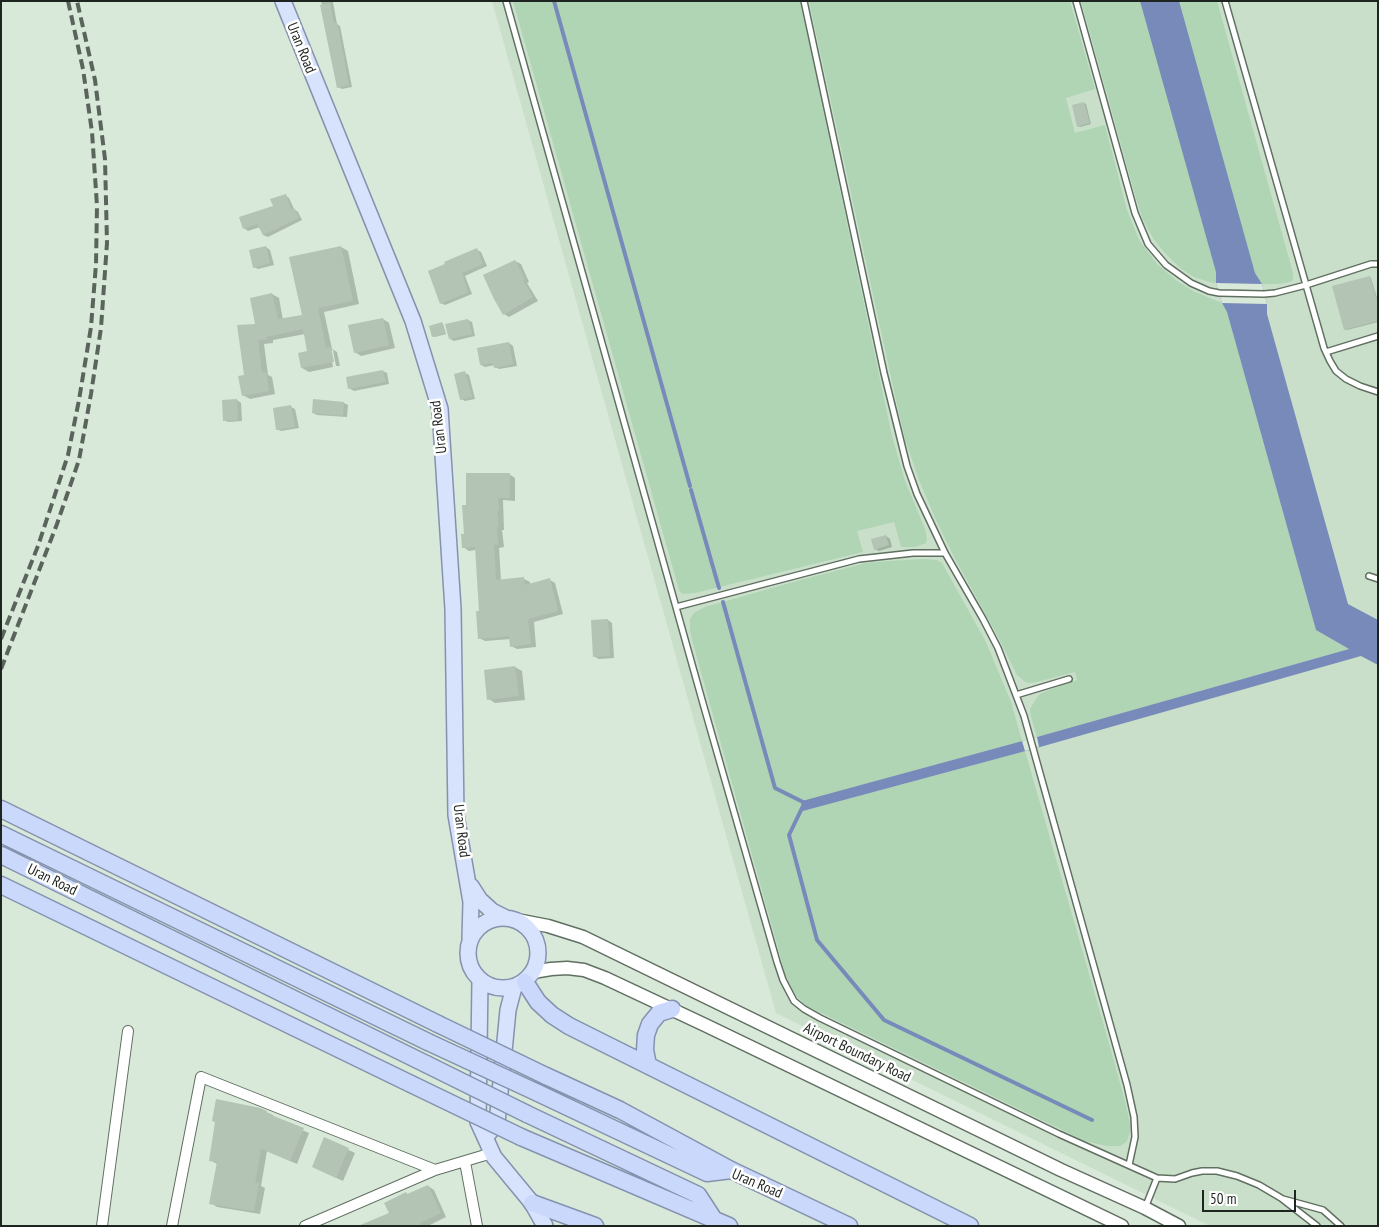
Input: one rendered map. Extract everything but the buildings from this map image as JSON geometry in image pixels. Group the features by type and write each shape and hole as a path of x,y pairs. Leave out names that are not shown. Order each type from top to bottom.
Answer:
{"highway":[{"path":"1,809 438,1024 620,1110 731,1170"},
{"name":"Uran Road","path":"1,834 428,1042 707,1174 731,1170 849,1226"},
{"name":"Uran Road","path":"1,855 527,1114 698,1194 713,1218"},
{"path":"1,885 521,1137 729,1226"},
{"path":"524,980 538,1002 552,1015 569,1026 970,1226"},
{"path":"648,1065 645,1050 646,1035 650,1024 659,1013 672,1009"},
{"path":"532,1203 595,1226"}],"main road":[{"name":"Uran Road","path":"283,1 413,321 440,409 453,609 456,815 471,902 470,939"},
{"name":"Uran Road","path":"468,881 480,900 492,911 512,919"},
{"path":"486,1138 497,1123 508,1010 524,980 538,961 538,949 535,937 527,927 512,919 495,918 476,930 470,939 468,961 473,972 480,980 490,986 502,989 524,980"},
{"path":"480,980 478,1122 492,1153 532,1203 545,1226"}],"street":[{"name":"Airport Boundary Road","path":"512,919 548,926 583,937 1179,1226"},
{"path":"524,980 551,969 567,968 584,970 605,978 1122,1226"},
{"path":"102,1226 128,1031"},
{"path":"172,1226 201,1077 435,1170"},
{"path":"305,1226 435,1170 492,1153"},
{"path":"465,1162 477,1226"}],"lane":[{"path":"506,1 782,980 794,1001 820,1018 1059,1134 1157,1178 1175,1179 1202,1171 1217,1171 1238,1176 1259,1185 1281,1198 1317,1226"},
{"path":"804,1 895,423 907,466 917,494 945,553 994,641 1016,694 1033,748 1134,1117 1135,1137 1129,1165"},
{"path":"1076,1 1135,213 1148,244 1166,265 1202,288 1219,293 1264,294 1306,285 1371,264 1378,264"},
{"path":"1225,1 1326,352 1336,371 1346,379 1378,392"},
{"path":"1326,352 1378,336"},
{"path":"676,607 859,559 913,553 945,553"},
{"path":"1369,576 1378,579"},
{"path":"1016,694 1068,679"},
{"path":"1145,1208 1157,1178"},
{"path":"1281,1198 1322,1210 1342,1226"}],"shaded area":[{"path":"492,1 1378,1 1378,1226 1210,1226 776,1013"},
{"path":"513,1 800,1 892,436 905,481 925,529 926,543 915,547 901,547 894,522 857,531 863,552 695,593 682,594 679,590"},
{"path":"809,1 1070,1 1095,89 1066,98 1075,133 1105,125 1127,210 1139,240 1157,264 1177,281 1193,291 1222,303 1227,312 1316,630 1349,649 1037,737 1030,709 1040,694 1077,680 1075,672 1029,683 1017,675 953,555 919,480 905,439 896,400"},
{"path":"1081,1 1217,1 1293,273 1293,280 1279,284 1209,282 1194,277 1180,268 1153,238 1143,220 1137,202"},
{"path":"924,559 937,560 942,563 986,642 1011,702 1022,741 803,801 801,805 803,811 1025,751 1125,1101 1130,1132 1127,1141 1121,1146 1107,1146 1085,1141 807,1006 792,989 785,973 692,640 690,619 694,613 705,607 866,563"}],"water":[{"path":"1140,1 1179,1 1255,273 1262,284 1267,304 1267,314 1348,604 1378,620 1378,665 1361,656 1033,749 803,811 802,801 1349,649 1316,630 1227,312 1216,283 1216,272"}],"pier":[{"path":"1216,283 1262,284 1267,304 1222,303"},
{"path":"1037,737 1039,747 1025,751 1022,741"}],"waterway":[{"path":"554,1 690,486"},
{"path":"691,490 719,588"},
{"path":"723,602 775,788 805,803"},
{"path":"805,806 802,808 789,835 817,940 884,1020 1092,1120"}],"railway":[{"path":"1,639 38,546 68,455 91,327 96,264 97,206 92,132 83,69 68,1"},
{"path":"1,669 57,524 79,460 101,328 107,243 105,159 95,80 77,1"}]}
